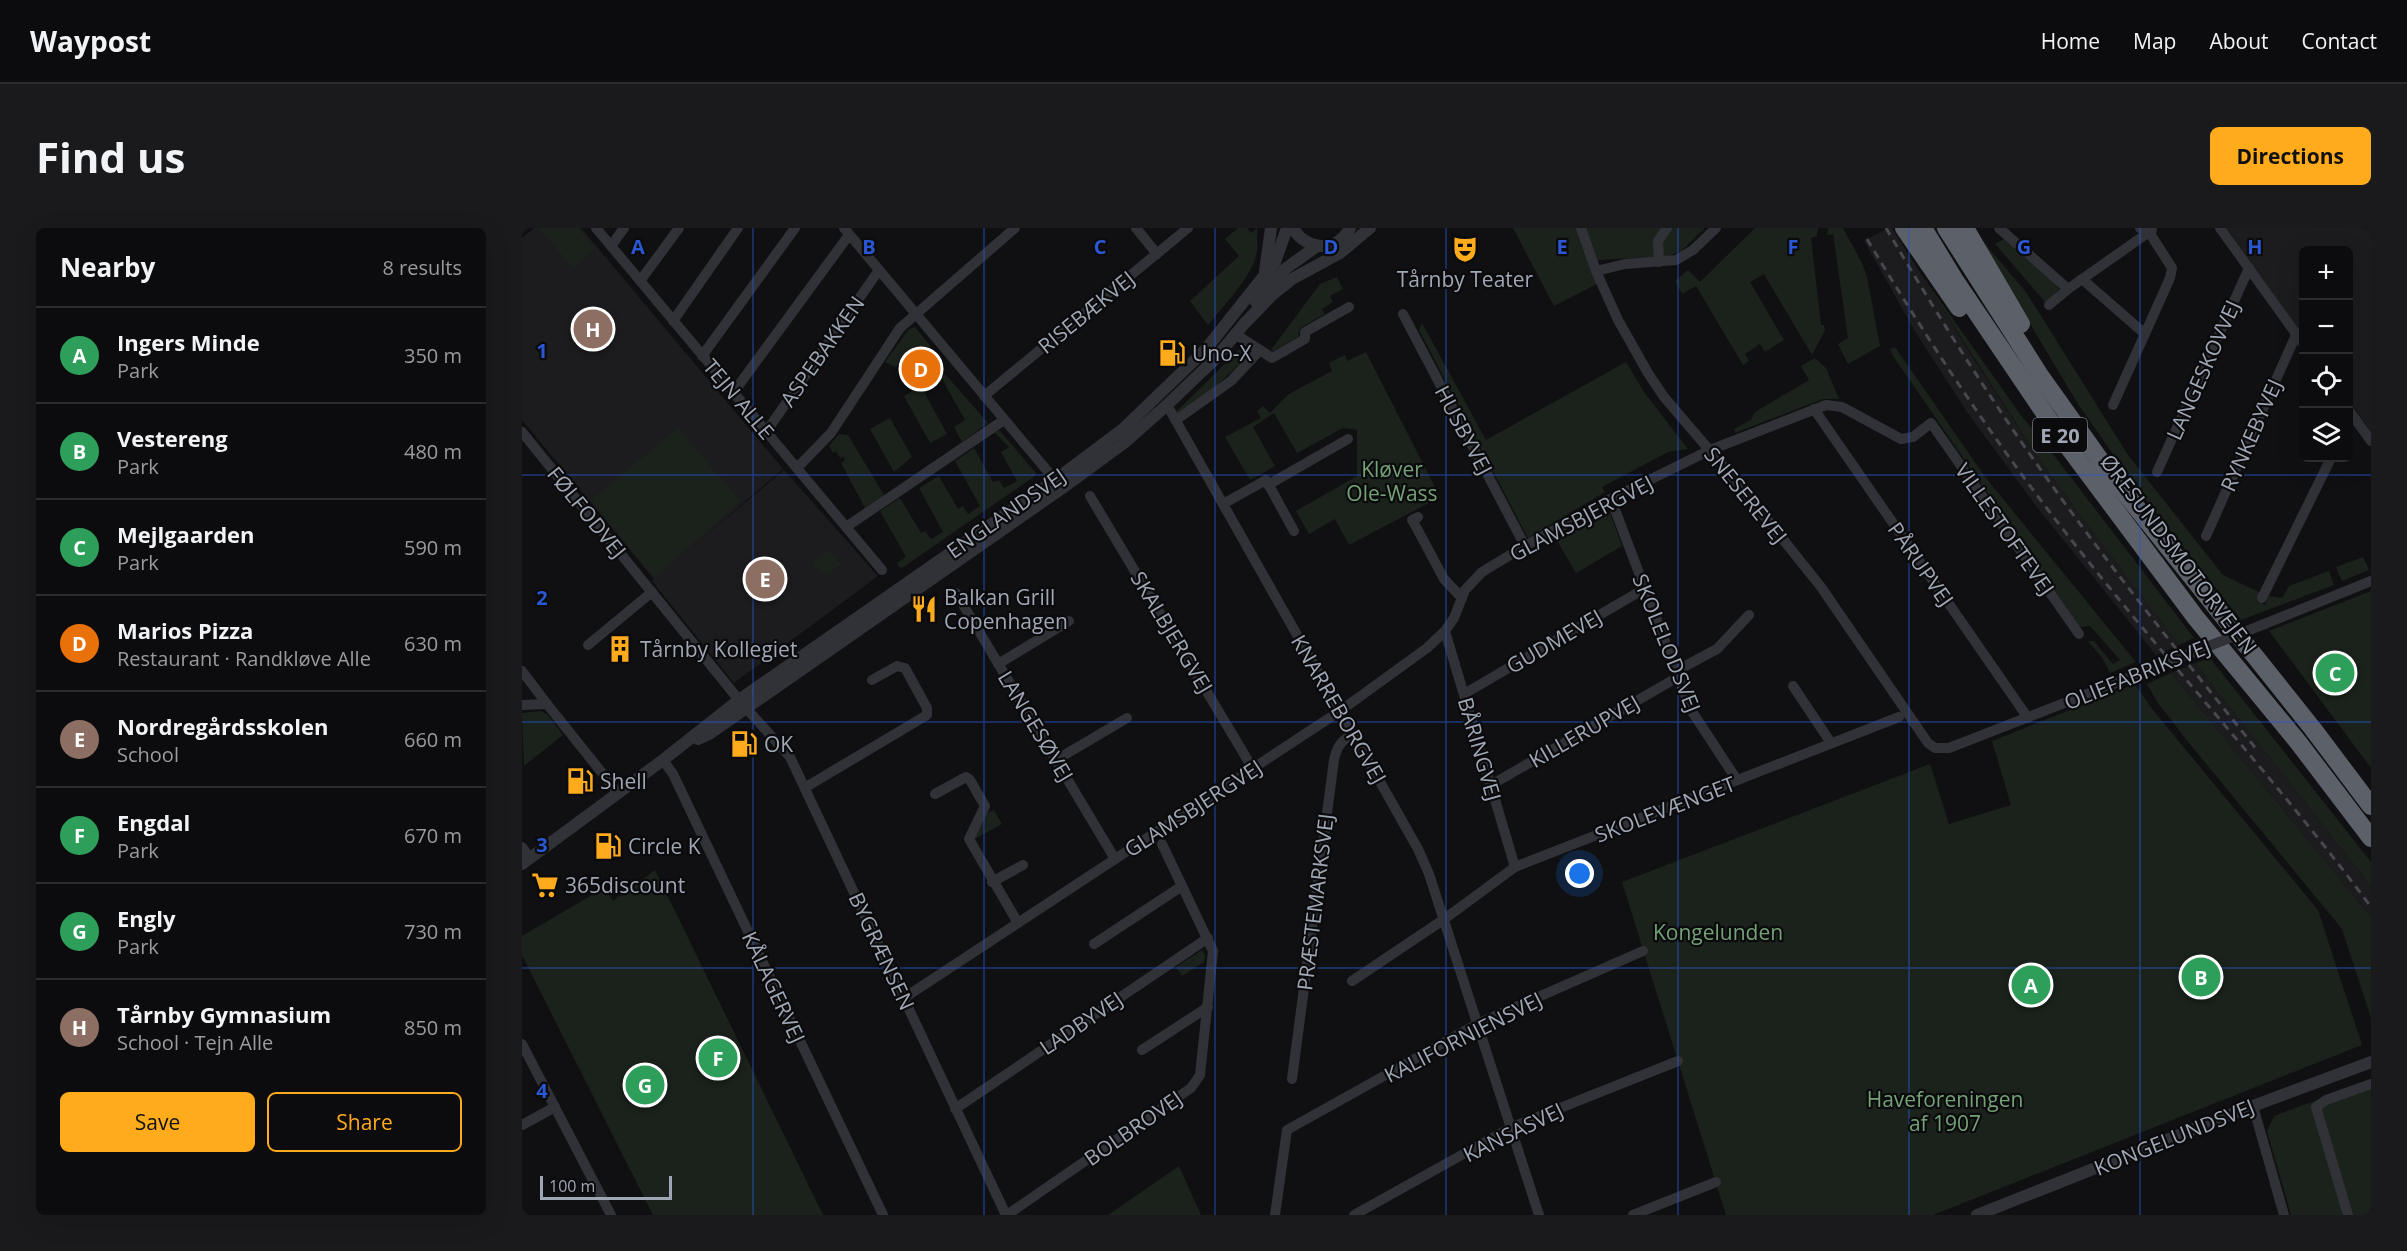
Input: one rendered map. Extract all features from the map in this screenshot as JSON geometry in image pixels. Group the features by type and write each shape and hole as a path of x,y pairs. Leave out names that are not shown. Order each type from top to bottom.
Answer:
{"highway":[{"path":"1904,228 2003,373 2160,578 2196,618"},
{"name":"ØRESUNDSMOTORVEJEN","path":"1923,228 1954,279 2058,433 2196,618 2298,742 2371,838"},
{"name":"ØRESUNDSMOTORVEJEN","path":"1946,228 2041,377 2113,478 2371,806"},
{"path":"1965,228 2087,430 2232,622 2252,652"}],"street":[{"name":"TEJN ALLE","path":"596,228 882,570"},
{"path":"611,246 624,228"},
{"path":"640,281 680,228"},
{"path":"673,321 738,228"},
{"path":"702,356 795,228"},
{"path":"797,468 831,434 887,346 915,314 1015,228"},
{"path":"1136,228 1157,254"},
{"name":"RISEBÆKVEJ","path":"984,396 1188,228"},
{"path":"1263,278 1271,228"},
{"name":"ENGLANDSVEJ","path":"743,704 1123,429 1164,392 1206,349 1275,262 1287,228"},
{"path":"1293,228 1299,238 1317,246"},
{"path":"1340,241 1350,228"},
{"name":"ENGLANDSVEJ","path":"1244,324 1248,313 1274,280 1286,269 1317,246 1333,244 1369,228"},
{"name":"ENGLANDSVEJ","path":"525,856 743,704 1068,484 1124,443 1214,360 1244,324 1292,279 1340,253 1369,228"},
{"name":"SNESEREVEJ","path":"1581,228 1596,271 1618,320 1648,374 1821,587 1928,743 1935,748"},
{"path":"1659,262 1658,241 1667,228"},
{"path":"1596,271 1625,264 1681,258 1716,228"},
{"path":"1999,228 2068,289"},
{"path":"2220,228 2299,339"},
{"path":"2049,305 2148,229 2172,268 2170,278 2112,405"},
{"path":"733,393 847,231 1055,480"},
{"name":"LANGESKOVVEJ","path":"2157,472 2249,268"},
{"name":"ASPEBAKKEN","path":"766,432 879,270"},
{"path":"2082,279 2145,334"},
{"path":"1235,334 1272,358 1305,339 1305,332 1349,307"},
{"name":"HUSBYVEJ","path":"1403,315 1525,546"},
{"name":"RYNKEBYVEJ","path":"2206,536 2296,335"},
{"path":"1176,420 1231,381 1260,350"},
{"name":"KNARREBORGVEJ","path":"1167,405 1418,849 1429,874 1539,1215"},
{"name":"GLAMSBJERGVEJ","path":"904,998 1340,711 1427,648 1445,632 1454,618 1465,590 1482,572 1525,546 1611,499 1710,450 1826,405 1842,407 1901,439 1913,436 1931,423"},
{"name":"PÅRUPVEJ","path":"1814,409 2028,718"},
{"path":"2353,419 2371,441"},
{"path":"846,527 1004,420"},
{"name":"VILLESTOFTEVEJ","path":"1931,423 2079,634"},
{"name":"FØLFODVEJ","path":"522,432 743,704"},
{"path":"1268,485 1348,439"},
{"path":"2262,598 2329,462"},
{"path":"1223,504 1266,480 1294,531"},
{"name":"SKALBJERGVEJ","path":"1090,496 1253,768"},
{"name":"SKOLELODSVEJ","path":"1611,499 1693,713 1737,780"},
{"path":"1418,517 1412,520 1444,579 1462,598"},
{"name":"OLIEFABRIKSVEJ","path":"1935,748 1949,748 2028,718 2371,581"},
{"name":"GUDMEVEJ","path":"1464,694 1644,589"},
{"path":"588,645 652,592"},
{"name":"LANGESØVEJ","path":"956,593 1115,859"},
{"name":"KILLERUPVEJ","path":"1491,784 1717,649 1749,615"},
{"path":"998,664 1069,621"},
{"name":"BÅRINGVEJ","path":"1445,632 1515,867"},
{"path":"806,787 927,715 927,708 905,668 897,666 872,680"},
{"path":"522,671 618,793"},
{"path":"1793,686 1830,743"},
{"path":"522,705 547,704"},
{"name":"BYGRÆNSEN","path":"743,704 790,757 806,787 1006,1215"},
{"name":"SKOLEVÆNGET","path":"1352,981 1443,920 1515,867 1899,717"},
{"path":"1056,760 1127,718"},
{"name":"PRÆSTEMARKSVEJ","path":"1292,1079 1336,748 1344,739 1353,734"},
{"name":"KÅLAGERVEJ","path":"663,760 673,774 883,1215"},
{"path":"935,794 960,779 966,777 970,780 985,806 969,839 1018,923"},
{"name":"BOLBROVEJ","path":"1006,1215 1191,1088 1200,1075 1213,951 1162,844"},
{"path":"992,882 1023,865"},
{"path":"1094,944 1182,886"},
{"name":"LADBYVEJ","path":"956,1109 1208,938"},
{"name":"KALIFORNIENSVEJ","path":"1275,1215 1287,1130 1478,1024 1643,951"},
{"path":"1142,1050 1208,1007"},
{"path":"522,1044 611,1215"},
{"name":"KANSASVEJ","path":"1354,1215 1510,1128 1678,1061"},
{"name":"KONGELUNDSVEJ","path":"1977,1215 2371,1062"},
{"path":"2348,1215 2316,1107 2326,1100 2371,1084"},
{"path":"2253,1106 2284,1215"},
{"path":"522,1125 555,1107"},
{"path":"1633,1215 1716,1182"}],"shaded area":[{"path":"534,228 581,228 783,469 691,548 784,470 878,576 734,683 652,581 654,579 522,420 522,238"},
{"path":"1892,228 2037,456 2179,645 2156,655 2036,506 1967,412 1916,333 1864,241"},
{"path":"2227,228 2371,228 2371,432 2353,406 2353,246 2299,246 2299,330"},
{"path":"2195,663 2371,886 2371,917 2171,673"}],"green space":[{"path":"539,228 578,228 595,249 573,268"},
{"path":"1238,228 1247,228 1251,233 1257,228 1255,260 1237,290 1208,325 1190,301 1239,256 1225,239"},
{"path":"1513,228 1705,228 1681,251 1668,256 1599,260 1594,263 1601,282 1554,306"},
{"path":"1755,228 1818,228 1817,236 1811,238 1821,325 1824,325 1825,330 1812,355 1764,274 1750,282 1784,340 1765,352 1760,344 1745,354 1749,361 1743,365 1696,286 1682,294 1675,281 1688,270 1700,282"},
{"path":"1828,228 1843,228 1862,263 1867,277 1880,346 1848,364 1838,344 1848,338 1833,234 1827,235"},
{"path":"1975,232 2026,292 2128,455 2223,575 2261,593 2257,601 2265,605 2269,596 2282,598 2289,586 2329,571 2334,585 2241,620 2136,487 2078,404"},
{"path":"2004,239 2059,289 2046,303 1995,244"},
{"path":"1914,264 2023,418 2194,638 2179,645 2079,514 2037,456"},
{"path":"1337,277 1343,289 1330,296 1333,302 1322,309 1325,314 1300,328 1298,337 1271,350 1320,284"},
{"path":"1422,323 1486,440 1626,362 1644,392 1688,449 1668,452 1602,487 1605,492 1528,538 1419,330"},
{"path":"915,327 931,347 895,367 885,362 909,329"},
{"path":"1244,345 1250,354 1215,387 1178,413 1176,412"},
{"path":"1895,347 1986,478 2136,662 2110,673 2103,659 2088,641 2094,641 2113,664 2120,660 2090,626 2080,627 1893,356 1890,349"},
{"name":"Kløver Ole-Wass","path":"1366,352 1440,497 1349,545 1335,519 1309,534 1296,511 1357,476 1357,430 1343,428 1297,453 1274,413 1253,427 1275,466 1250,480 1225,437 1261,418 1257,411 1263,406 1270,413 1289,394 1332,371 1329,363 1345,355 1347,361"},
{"path":"1815,358 1826,368 1839,399 1823,399 1735,433 1734,429 1751,420 1755,412 1809,380 1801,366"},
{"path":"945,374 988,423 962,442 954,427 965,420 941,377"},
{"path":"921,386 947,434 930,443 904,396"},
{"path":"890,418 912,457 894,472 870,429"},
{"path":"678,428 740,501 654,578 591,500"},
{"path":"997,430 1036,473 1035,476 902,568 899,567 897,563 906,557 880,511 900,498 921,533 925,531 931,539 943,532 919,488 939,476 958,509 963,506 968,514 980,506 955,461 974,448 993,482 999,480 1004,488 1017,481 1001,452 1009,447 994,432"},
{"path":"839,434 848,435 884,495 865,508 841,463 845,461 844,457 840,458 836,451 833,453 829,446"},
{"path":"1606,511 1610,513 1622,546 1576,573 1556,539"},
{"path":"828,550 841,564 828,574 820,572 812,563"},
{"path":"2363,557 2369,570 2342,581 2336,567"},
{"path":"2371,591 2371,768 2269,631"},
{"path":"2210,658 2371,862 2371,886 2195,663"},
{"path":"2171,673 2371,917 2371,1018 2342,929 2189,743 2158,703 2147,684"},
{"path":"2135,684 2153,710 2318,910 2362,1045 1933,1215 1726,1215 1622,882 1930,764 1949,824 2011,805 1992,741"},
{"path":"541,711 548,715 563,735 524,766 522,713"},
{"path":"994,810 1002,824 973,840 987,813"},
{"path":"655,870 823,1215 653,1215 522,955 522,936 604,888 613,901"},
{"path":"1202,950 1205,955 1204,962 1182,976 1176,967"},
{"path":"2371,1080 2371,1215 2291,1215 2267,1131 2274,1116"},
{"path":"1179,1166 1201,1215 1108,1215"}],"railway":[{"path":"1886,228 1968,362 2033,459 2130,590 2257,750"},
{"path":"1867,239 1965,394 2045,506 2110,588 2299,814 2371,907"}],"place":[{"name":"Tårnby Teater","path":"1465,249"},
{"name":"Tårnby Gymnasium","path":"593,329"},
{"name":"Uno-X","path":"1172,353"},
{"name":"Marios Pizza","path":"921,369"},
{"name":"Nordregårdsskolen","path":"765,579"},
{"name":"Balkan Grill Copenhagen","path":"924,609"},
{"name":"Tårnby Kollegiet","path":"620,649"},
{"name":"Mejlgaarden","path":"2335,673"},
{"name":"OK","path":"744,744"},
{"name":"Shell","path":"580,781"},
{"name":"Circle K","path":"608,846"},
{"name":"365discount","path":"545,885"},
{"name":"Vestereng","path":"2201,977"},
{"name":"Ingers Minde","path":"2031,985"},
{"name":"Engdal","path":"718,1058"},
{"name":"Engly","path":"645,1085"}],"park label":[{"name":"Kongelunden","path":"1718,932"},
{"name":"Haveforeningen af 1907","path":"1945,1111"}]}
